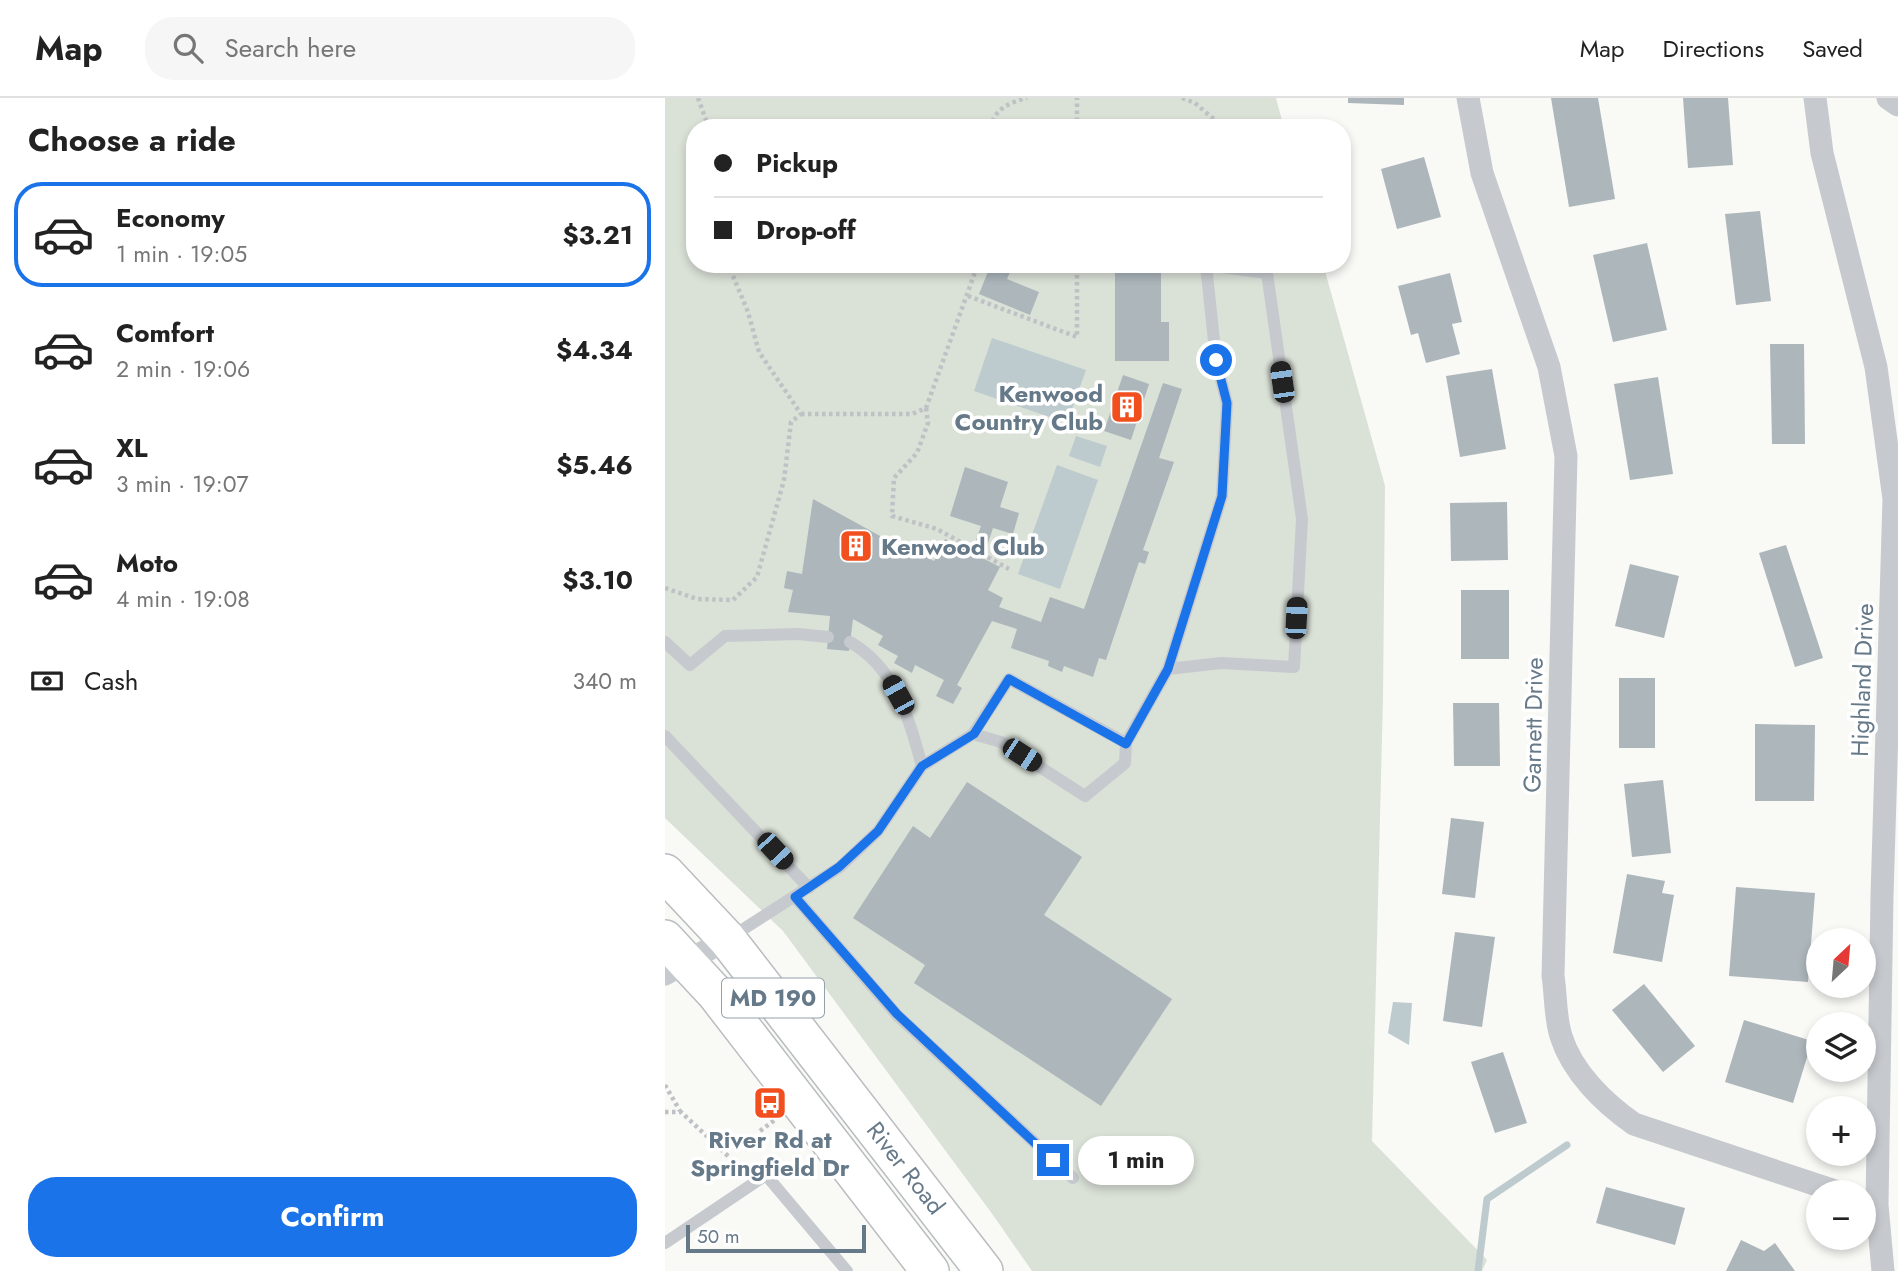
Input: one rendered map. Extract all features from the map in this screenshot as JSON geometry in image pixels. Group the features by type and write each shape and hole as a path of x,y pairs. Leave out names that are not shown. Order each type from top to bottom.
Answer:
{"main road":[{"name":"River Road","path":"665,873 727,939 984,1271"},
{"name":"River Road","path":"673,958 716,994 930,1271"}],"street":[{"name":"Garnett Drive","path":"1468,98 1482,173 1549,367 1566,456 1553,976 1561,1035 1574,1064 1610,1107 1634,1124 1806,1181"},
{"name":"Highland Drive","path":"1815,98 1822,153 1876,367 1896,501 1890,902 1872,1180"},
{"path":"1888,98 1898,105"},
{"path":"673,958 727,939"},
{"name":"Highland Drive","path":"1876,1234 1883,1271"}],"lane":[{"path":"974,734 1001,742 1085,796 1125,762 1126,744 1168,669 1222,496 1227,403 1216,360 1207,273"},
{"path":"1168,669 1221,663 1294,667 1302,519 1267,273"},
{"path":"665,642 690,665 725,636 798,634 828,637"},
{"path":"850,642 859,647 887,675 908,714 922,766"},
{"path":"727,939 839,867 878,831 922,766 974,734 1009,679 1126,744"},
{"path":"665,736 809,888"},
{"path":"795,897 897,1014 1073,1178"},
{"path":"665,1243 766,1175 847,1271"}],"path":[{"path":"698,98 706,119"},
{"path":"994,119 1007,103 1027,98"},
{"path":"1077,98 1077,119"},
{"path":"1182,98 1195,103 1214,119"},
{"path":"732,273 748,312 759,352 801,414"},
{"path":"975,273 926,408 928,423 917,453 894,478 892,516 937,529 1009,569"},
{"path":"968,296 1077,337 1077,273"},
{"path":"665,588 697,598 733,600 757,577 784,480 791,422 801,414 912,414 926,408"},
{"path":"665,1084 681,1112 729,1157"},
{"path":"665,1112 681,1112"},
{"path":"760,1131 778,1117"}],"shaded area":[{"path":"665,98 1276,98 1282,119 686,119 686,273 1326,273 1385,486 1383,696 1372,1141 1487,1260 1482,1271 1032,1271 783,931 665,818"},
{"path":"992,338 1086,370 1067,423 974,391"},
{"path":"1076,436 1107,446 1100,467 1069,456"},
{"path":"1057,465 1098,480 1060,589 1018,574"},
{"path":"1393,1002 1412,1003 1409,1045 1388,1033"}],"building":[{"path":"1348,98 1404,98 1404,105 1348,103"},
{"path":"1551,98 1598,98 1615,199 1569,207"},
{"path":"1683,98 1728,98 1733,165 1688,168"},
{"path":"1424,157 1441,217 1397,229 1381,169"},
{"path":"1760,211 1771,301 1736,305 1725,214"},
{"path":"1647,243 1667,330 1613,342 1593,255"},
{"path":"987,273 1010,273 1007,279 1039,292 1030,315 979,294"},
{"path":"1115,273 1161,273 1161,322 1169,322 1169,361 1115,361"},
{"path":"1450,273 1462,322 1452,324 1460,354 1426,363 1418,333 1411,335 1398,286"},
{"path":"1770,344 1804,344 1805,444 1772,444"},
{"path":"1492,369 1506,449 1460,457 1446,376"},
{"name":"Kenwood Country Club","path":"1123,375 1149,384 1131,440 1104,431"},
{"path":"1658,377 1673,474 1630,480 1614,384"},
{"name":"Kenwood Club","path":"1163,383 1182,389 1159,458 1174,462 1143,550 1149,552 1145,564 1139,562 1106,660 1099,658 1093,677 1064,666 1062,672 1048,666 1049,661 1011,648 1017,629 992,621 957,685 962,688 953,704 936,696 944,680 915,665 912,673 894,663 898,656 878,645 883,636 853,619 849,651 827,649 830,616 788,612 793,590 784,588 787,571 802,574 813,499 891,542 892,539 934,561 945,539 1000,567 988,590 1003,598 999,607 1041,622 1050,597 1084,609"},
{"path":"965,467 1008,482 1000,507 1019,513 1013,534 993,528 986,549 974,546 981,526 950,516"},
{"path":"1507,502 1508,560 1451,561 1450,503"},
{"path":"1786,545 1823,658 1795,667 1759,553"},
{"path":"1630,564 1679,576 1664,638 1615,626"},
{"path":"1461,590 1509,590 1509,659 1461,659"},
{"path":"1619,678 1655,678 1655,748 1619,748"},
{"path":"1453,703 1499,703 1500,766 1454,766"},
{"path":"1755,724 1815,725 1814,801 1755,801"},
{"path":"1663,780 1671,853 1632,857 1624,784"},
{"path":"967,782 1082,857 1044,915 1172,999 1101,1106 914,983 925,965 853,918 913,826 930,838"},
{"path":"1451,818 1484,822 1475,898 1442,894"},
{"path":"1627,874 1665,881 1662,893 1674,895 1662,962 1613,953"},
{"path":"1736,887 1815,893 1812,928 1806,928 1806,982 1729,976"},
{"path":"1455,932 1495,937 1482,1027 1443,1021"},
{"path":"1644,984 1695,1046 1663,1072 1612,1010"},
{"path":"1744,1020 1806,1039 1806,1061 1793,1103 1725,1082"},
{"path":"1503,1052 1527,1123 1495,1133 1471,1062"},
{"path":"1606,1187 1685,1208 1675,1245 1596,1223"},
{"path":"1741,1240 1764,1251 1775,1243 1795,1271 1726,1271"}],"waterway":[{"path":"1478,1271 1487,1199 1567,1145"}],"place":[{"name":"Kenwood Country Club","path":"1127,407"},
{"name":"Kenwood Club","path":"856,546"},
{"name":"River Rd at Springfield Dr","path":"770,1103"}],"route":[{"path":"1053,1160 897,1014 795,897 839,867 878,831 922,766 974,734 1009,679 1126,744 1168,669 1222,496 1227,403 1216,360"}]}
